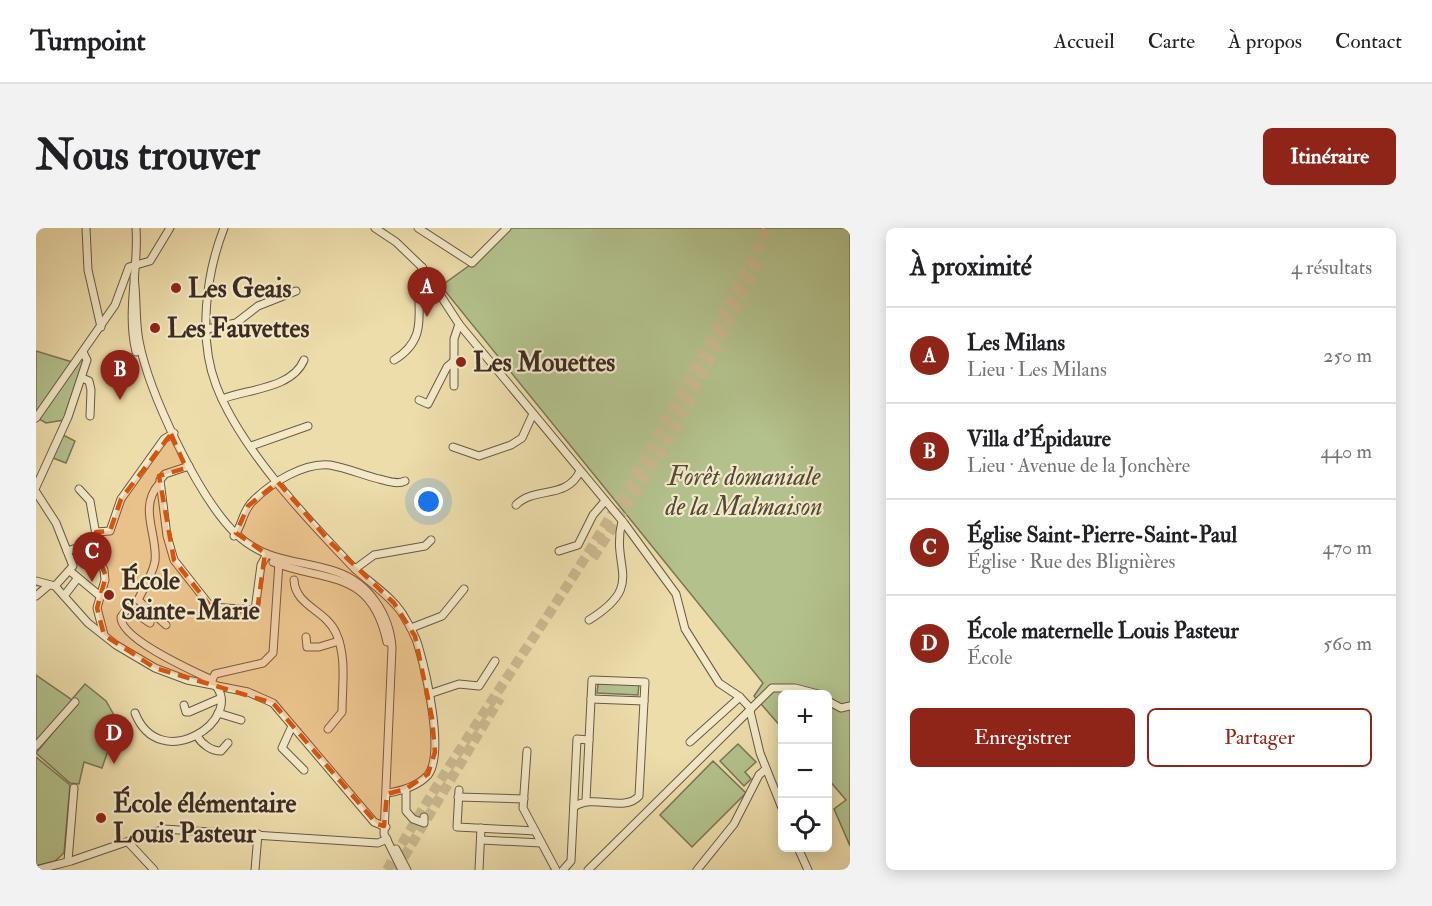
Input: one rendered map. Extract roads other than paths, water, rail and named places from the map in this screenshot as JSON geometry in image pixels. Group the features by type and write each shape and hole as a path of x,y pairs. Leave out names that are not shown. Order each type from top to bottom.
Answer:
{"street":[{"path":"86,228 88,270 101,327"},
{"path":"136,228 136,265 131,304 133,339 145,379 188,467 235,535 279,562 332,576 358,591 375,610 390,653 387,839 402,870"},
{"path":"36,418 101,327 121,292 129,267 150,261 170,228"},
{"path":"224,228 210,285 207,328 216,384 222,399 251,446 279,482 355,569 386,595 411,628 418,646 429,694 433,760 428,774 406,789 387,793"},
{"path":"375,228 396,242 422,267 459,324 532,416 622,521 676,594 685,629 708,666 719,683 740,696 751,710 766,769 779,798"},
{"path":"418,228 472,264 507,228"},
{"path":"394,360 404,354 419,333 422,267"},
{"path":"207,328 236,323 258,306 296,291"},
{"path":"454,386 455,332 459,324"},
{"path":"36,488 68,417 82,378 87,360 83,352"},
{"path":"222,399 284,379 296,371 304,360"},
{"path":"419,400 428,404 449,364 454,361"},
{"path":"82,378 89,381 92,390 90,416"},
{"path":"453,447 479,456 511,445 522,438 532,416"},
{"path":"251,446 308,426"},
{"path":"96,532 111,531 116,508 172,434"},
{"path":"235,535 241,518 254,500 300,470 323,465 389,482 405,481"},
{"path":"166,625 138,600 155,562 151,499 165,474 188,467"},
{"path":"516,505 530,498 568,488 580,471"},
{"path":"159,484 167,536 174,560 212,607 255,610 266,556"},
{"path":"79,489 90,501 96,532 96,552 106,576 97,615 104,635"},
{"path":"36,492 56,523 73,566 52,586 36,596"},
{"path":"560,552 578,545 593,515 605,501"},
{"path":"228,527 241,518"},
{"path":"589,620 610,604 621,591 622,521"},
{"path":"355,569 374,555 425,546 431,540"},
{"path":"68,554 83,546 96,552"},
{"path":"96,552 106,547"},
{"path":"214,683 215,674 263,663 271,656 279,562"},
{"path":"70,571 100,596"},
{"path":"64,596 77,579"},
{"path":"36,580 52,586 78,613 104,635 155,668 177,677 248,692 273,703 374,822 386,827"},
{"path":"294,580 296,594 329,622 339,641 343,661 342,712 328,729"},
{"path":"411,628 442,616 464,589"},
{"path":"135,713 143,730 151,736 174,741 197,736 210,725 218,713 219,689 214,683 134,638 123,626 121,616 128,608 150,623"},
{"path":"306,637 307,647 313,648 339,641"},
{"path":"429,694 459,684 479,686 495,661"},
{"path":"574,807 586,800 628,802 636,799 640,791 645,682 592,680 586,800"},
{"path":"588,870 772,688 803,690"},
{"path":"690,742 740,696"},
{"path":"184,705 186,712 189,712 219,699"},
{"path":"591,699 644,701"},
{"path":"36,746 75,702"},
{"path":"832,703 841,708 850,706"},
{"path":"218,713 241,720"},
{"path":"292,726 282,748 304,770"},
{"path":"197,736 203,744 218,751 221,751 228,743"},
{"path":"565,870 572,861 577,739 589,740"},
{"path":"526,751 523,808 553,869"},
{"path":"698,870 734,824 751,796 759,775 766,769"},
{"path":"67,870 74,788"},
{"path":"406,789 406,811 418,822 424,823 424,817"},
{"path":"524,799 458,793 457,827 535,831"},
{"path":"479,870 481,828"},
{"path":"36,870 68,862 164,829 378,843 387,839"},
{"path":"255,870 258,834"},
{"path":"387,839 407,870"},
{"path":"481,840 541,843"},
{"path":"128,842 153,870"},
{"path":"800,852 808,870"}],"tunnel":[{"path":"387,870 436,787 593,545 684,388 768,228"},
{"path":"593,558 672,435 758,263"},
{"path":"396,870 500,698"}],"place":[{"name":"Les Geais","path":"176,288"},
{"name":"Les Milans","path":"427,317"},
{"name":"Les Fauvettes","path":"155,328"},
{"name":"Les Mouettes","path":"461,362"},
{"name":"Villa d'Épidaure","path":"120,400"},
{"name":"Église Saint-Pierre-Saint-Paul","path":"92,582"},
{"name":"École Sainte-Marie","path":"109,595"},
{"name":"École maternelle Louis Pasteur","path":"114,764"},
{"name":"École élémentaire Louis Pasteur","path":"101,818"}],"park label":[{"name":"Forêt domaniale de la Malmaison","path":"744,491"}]}
